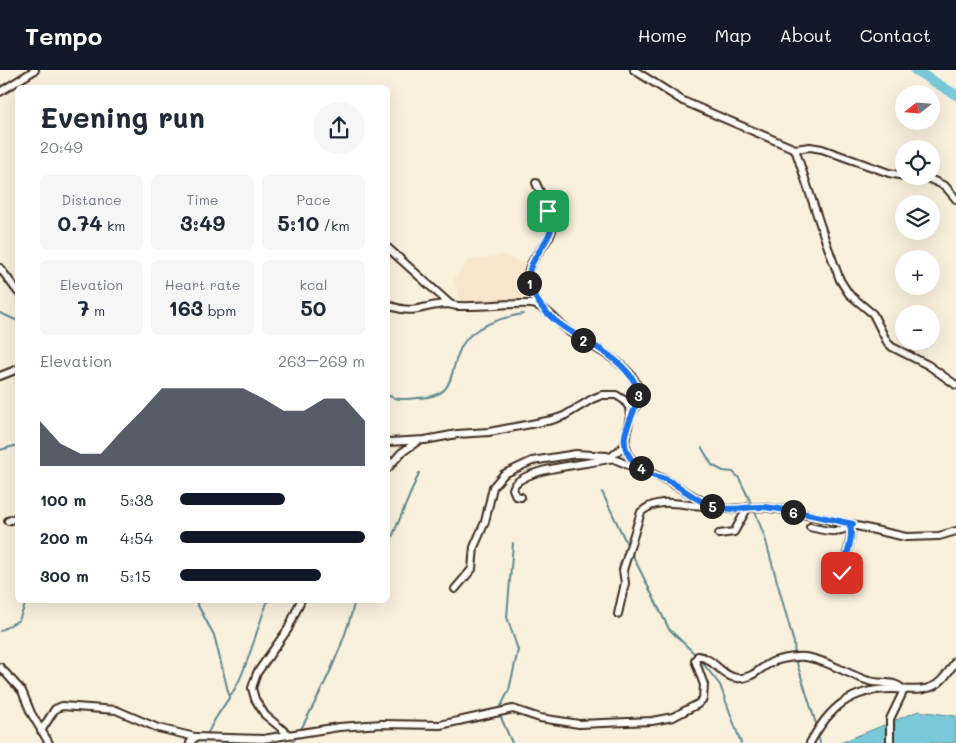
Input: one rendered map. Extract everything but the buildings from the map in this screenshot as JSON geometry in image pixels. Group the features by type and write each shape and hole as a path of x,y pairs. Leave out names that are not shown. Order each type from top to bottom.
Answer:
{"street":[{"path":"0,92 35,70"},
{"path":"634,70 683,100 795,149 816,148 895,173"},
{"path":"795,149 809,198 844,287 854,299 873,314 887,342 892,347 928,365 956,385"},
{"path":"536,183 553,221 552,232 532,260 528,272 529,284 538,305 570,332 615,358 630,374 635,382 638,399 636,409 630,416"},
{"path":"940,183 946,186 956,199"},
{"path":"390,250 450,304"},
{"path":"0,268 15,288"},
{"path":"390,306 410,311 450,304 459,306 496,303 538,305"},
{"path":"0,376 15,369"},
{"path":"390,442 489,432 552,420 602,395 616,395 624,400 629,408 630,416 625,445 629,456 644,470"},
{"path":"390,466 398,456 419,440"},
{"path":"521,497 515,495 513,489 515,484 522,478 568,466 612,458 625,445"},
{"path":"455,589 472,569 476,540 485,522 493,487 499,478 522,465 547,458 576,454 612,458 666,480 711,505 727,509 748,507 785,510 915,537 939,536 956,530"},
{"path":"618,614 625,583 623,570 641,512 660,504 684,502 703,506 711,505"},
{"path":"720,534 734,532 748,507"},
{"path":"8,521 15,518"},
{"path":"810,527 835,532 852,525"},
{"path":"838,585 844,557 852,539 852,525"},
{"path":"288,734 265,716 258,707 252,688 258,673 288,629 300,603"},
{"path":"42,731 55,710 62,706 116,710 158,728 195,737 263,739 339,727 451,724 513,709 554,721 578,724 663,720 685,712 703,699 704,685 695,660 698,656 706,658 733,678 742,678 756,674 774,661 802,657 817,660 869,681 896,683 904,690"},
{"path":"810,743 836,707 850,697 858,693 891,689 927,689 936,685 944,678 956,660"},
{"path":"0,667 22,691 31,714 49,743"},
{"path":"890,743 890,719 904,690"},
{"path":"190,743 195,737"}],"shaded area":[{"path":"504,255 527,266 527,300 460,303 454,279 469,260"}],"water":[{"path":"918,711 956,716 956,743 840,743"}],"waterway":[{"path":"915,70 956,95"},
{"path":"0,313 15,320"},
{"path":"390,396 405,399 431,397 440,393 450,381 463,344 474,332 490,323 523,314"},
{"path":"0,450 15,446"},
{"path":"702,448 712,465 723,471 733,472 739,478 752,505"},
{"path":"390,542 419,473"},
{"path":"602,492 628,546"},
{"path":"754,509 765,538 794,643 795,657 817,727"},
{"path":"499,710 509,690 518,650 507,617 513,543"},
{"path":"631,552 669,629 696,655"},
{"path":"0,631 19,620 26,603"},
{"path":"197,603 214,635 229,695"},
{"path":"204,743 215,719 234,691 243,673 267,603"},
{"path":"300,731 339,651 354,603"},
{"path":"702,662 720,685 741,743"},
{"path":"500,715 512,743"},
{"path":"818,734 820,743"},
{"path":"292,743 298,735"}],"route":[{"path":"548,211 553,219 553,227 532,260 528,272 529,284 538,305 565,329 615,358 635,382 638,399 636,409 630,416 625,443 629,456 652,475 681,487 719,508 762,507 853,524 850,526 852,539 844,557 842,573"}]}
